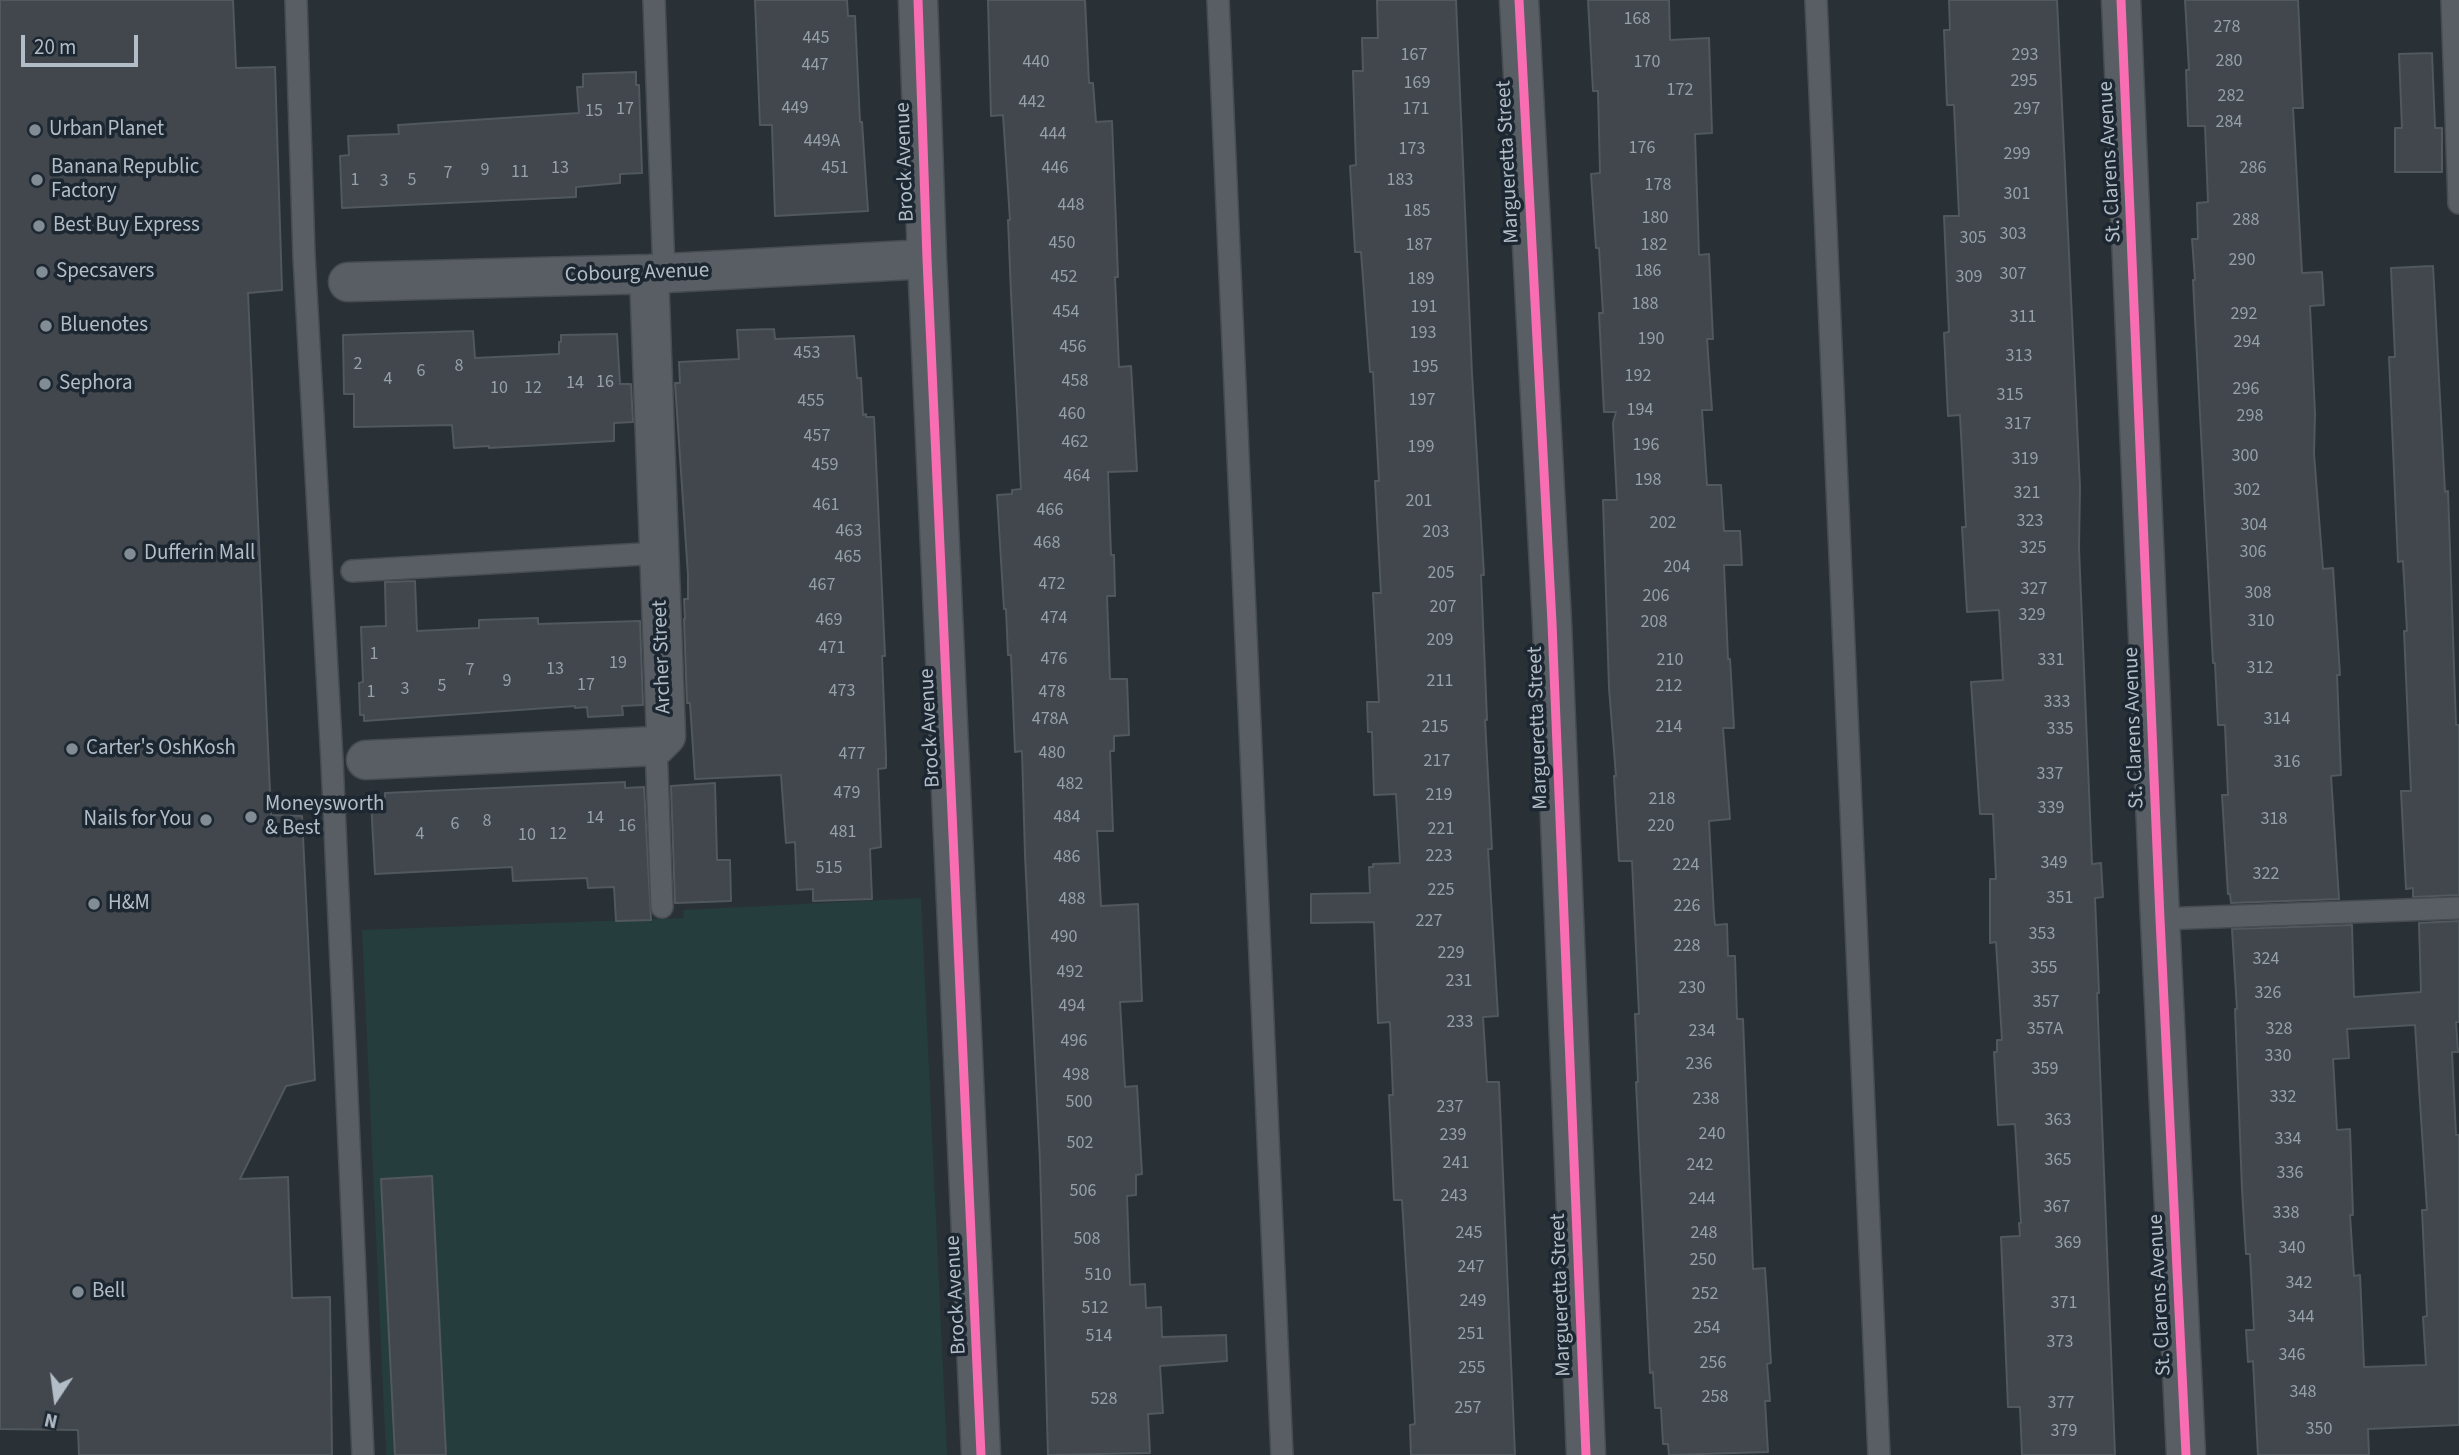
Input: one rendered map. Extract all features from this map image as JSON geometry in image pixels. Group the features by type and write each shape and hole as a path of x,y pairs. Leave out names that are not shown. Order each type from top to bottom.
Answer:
{"street":[{"name":"Brock Avenue","path":"918,0 927,260 981,1455"},
{"name":"Margueretta Street","path":"1519,0 1552,623 1586,1455"},
{"name":"St. Clarens Avenue","path":"2121,0 2186,1455"},
{"name":"Cobourg Avenue","path":"348,282 656,274 927,260"},
{"name":"Archer Street","path":"656,274 666,736 656,746"},
{"path":"366,760 656,746"}],"lane":[{"path":"296,0 304,256 333,775 363,1455"},
{"path":"654,0 656,274"},
{"path":"1218,0 1282,1455"},
{"path":"1816,0 1879,1455"},
{"path":"2452,0 2459,203"},
{"path":"352,571 660,553"},
{"path":"656,746 662,907"},
{"path":"2160,919 2459,908"}],"green space":[{"path":"921,898 947,1455 386,1455 362,930 684,918 683,910"}],"building":[{"name":"Dufferin Mall","path":"0,0 233,0 236,68 275,67 282,290 248,293 271,815 302,816 315,1080 286,1086 240,1179 288,1177 292,1298 330,1297 332,1455 79,1455 78,1430 0,1429"},
{"path":"755,0 847,0 848,16 855,16 868,211 775,216 772,125 760,125"},
{"path":"988,0 1085,0 1089,83 1093,83 1096,122 1112,121 1119,367 1131,366 1137,471 1108,472 1115,596 1107,596 1110,679 1127,679 1129,735 1114,736 1114,751 1110,751 1113,831 1097,831 1101,906 1138,904 1142,1001 1120,1002 1125,1087 1137,1086 1142,1174 1136,1175 1136,1195 1127,1196 1130,1285 1145,1284 1146,1308 1161,1307 1162,1337 1226,1335 1227,1361 1160,1366 1163,1413 1148,1414 1150,1453 1048,1455 1040,1162 1022,751 1015,752 1011,655 1008,655 997,495 1012,494 1012,490 1021,489 1010,220 1003,115 991,116"},
{"path":"1377,0 1456,0 1472,374 1484,575 1481,575 1485,720 1492,849 1488,849 1498,1016 1483,1017 1487,1082 1499,1082 1515,1455 1411,1455 1410,1425 1415,1424 1402,1200 1394,1200 1389,1095 1393,1095 1390,1022 1378,1023 1374,922 1311,923 1311,894 1370,893 1369,867 1373,867 1373,864 1400,863 1396,794 1374,795 1372,732 1368,732 1367,702 1379,702 1373,593 1381,593 1375,481 1379,481 1373,372 1370,372 1361,252 1355,252 1350,166 1356,165 1353,71 1363,71 1362,38 1378,38"},
{"path":"1588,0 1669,0 1670,40 1709,38 1712,133 1695,134 1699,255 1709,254 1713,339 1707,339 1712,410 1702,410 1707,485 1721,485 1724,531 1740,531 1742,565 1724,565 1734,728 1723,728 1730,819 1709,821 1715,925 1727,924 1728,956 1735,956 1737,1019 1743,1019 1753,1269 1765,1268 1771,1363 1767,1364 1770,1401 1765,1401 1768,1452 1669,1455 1668,1444 1663,1444 1661,1408 1655,1408 1653,1372 1650,1373 1636,1082 1635,1014 1639,1014 1632,861 1619,861 1609,688 1603,500 1617,500 1613,423 1616,412 1604,412 1599,313 1603,313 1591,174 1600,173 1598,91 1593,91"},
{"path":"1949,0 2057,0 2080,487 2079,548 2092,864 2101,863 2103,897 2095,898 2097,993 2115,1455 2022,1455 2020,1407 2008,1407 2001,1237 2020,1236 2021,1223 2015,1124 1998,1125 1994,1052 1997,1052 1997,1040 2002,1040 1996,942 1990,943 1990,879 1996,879 1993,814 1980,814 1971,682 2003,680 1999,610 1967,612 1960,415 1948,416 1944,333 1949,332 1944,216 1959,216 1954,105 1947,105 1944,30 1950,30"},
{"path":"2185,0 2298,0 2303,108 2293,108 2302,273 2322,272 2324,305 2310,306 2314,454 2323,569 2333,568 2340,675 2337,675 2341,775 2331,776 2339,899 2231,903 2228,894 2222,795 2228,795 2225,725 2218,725 2213,663 2193,280 2192,239 2198,239 2197,203 2208,202 2205,126 2188,126 2186,70 2189,70"},
{"path":"2432,53 2435,128 2442,128 2442,172 2395,172 2395,128 2402,128 2399,54"},
{"path":"636,72 636,85 639,85 642,173 620,174 620,183 576,187 576,197 342,208 340,156 349,155 348,136 399,134 398,125 579,113 577,87 583,87 583,74"},
{"path":"2433,266 2445,492 2448,491 2456,725 2459,725 2459,895 2413,897 2413,888 2406,889 2401,791 2411,791 2404,631 2407,631 2403,561 2398,562 2389,357 2395,357 2391,268"},
{"path":"774,329 775,339 854,336 857,378 861,378 863,415 874,417 885,656 882,656 886,768 878,769 881,847 870,849 872,899 813,901 813,889 797,890 795,842 786,843 781,775 695,779 690,703 687,703 684,599 688,599 688,575 675,383 680,383 679,362 739,359 737,330"},
{"path":"473,331 475,358 559,354 561,335 617,334 620,384 631,384 633,422 614,423 614,441 489,448 454,448 452,425 354,427 354,394 344,394 343,335"},
{"path":"415,581 417,631 479,628 479,620 538,618 538,624 640,621 643,705 622,706 623,715 588,717 587,707 575,706 364,721 364,715 360,715 359,683 363,682 361,627 386,626 385,582"},
{"path":"625,782 625,788 644,787 651,920 616,921 614,887 588,888 587,878 513,881 512,867 375,874 371,801 385,800 385,793"},
{"path":"715,783 717,860 730,860 731,901 675,903 671,786"},
{"path":"2459,921 2459,1022 2456,1022 2458,1052 2452,1052 2456,1135 2459,1135 2459,1425 2368,1429 2369,1455 2258,1455 2253,1361 2248,1362 2246,1330 2254,1330 2250,1254 2246,1254 2242,1189 2232,929 2352,925 2354,997 2421,992 2419,923","holes":["2415,1025 2427,1210 2422,1210 2427,1316 2423,1317 2426,1365 2364,1367 2360,1275 2354,1276 2350,1215 2353,1215 2350,1129 2337,1130 2333,1059 2349,1058 2347,1029"]},
{"path":"432,1176 446,1455 395,1455 381,1179"}],"cycle path":[{"path":"918,0 927,259 981,1455"},
{"path":"1519,0 1552,623 1586,1455"},
{"path":"2121,0 2186,1455"}],"place":[{"name":"Urban Planet","path":"35,130"},
{"name":"Banana Republic Factory","path":"37,180"},
{"name":"Best Buy Express","path":"39,226"},
{"name":"Specsavers","path":"42,272"},
{"name":"Bluenotes","path":"46,326"},
{"name":"Sephora","path":"45,384"},
{"name":"Dufferin Mall","path":"130,554"},
{"name":"Carter's OshKosh","path":"72,749"},
{"name":"Moneysworth & Best","path":"251,817"},
{"name":"Nails for You","path":"206,820"},
{"name":"H&M","path":"94,904"},
{"name":"Bell","path":"78,1292"}]}
